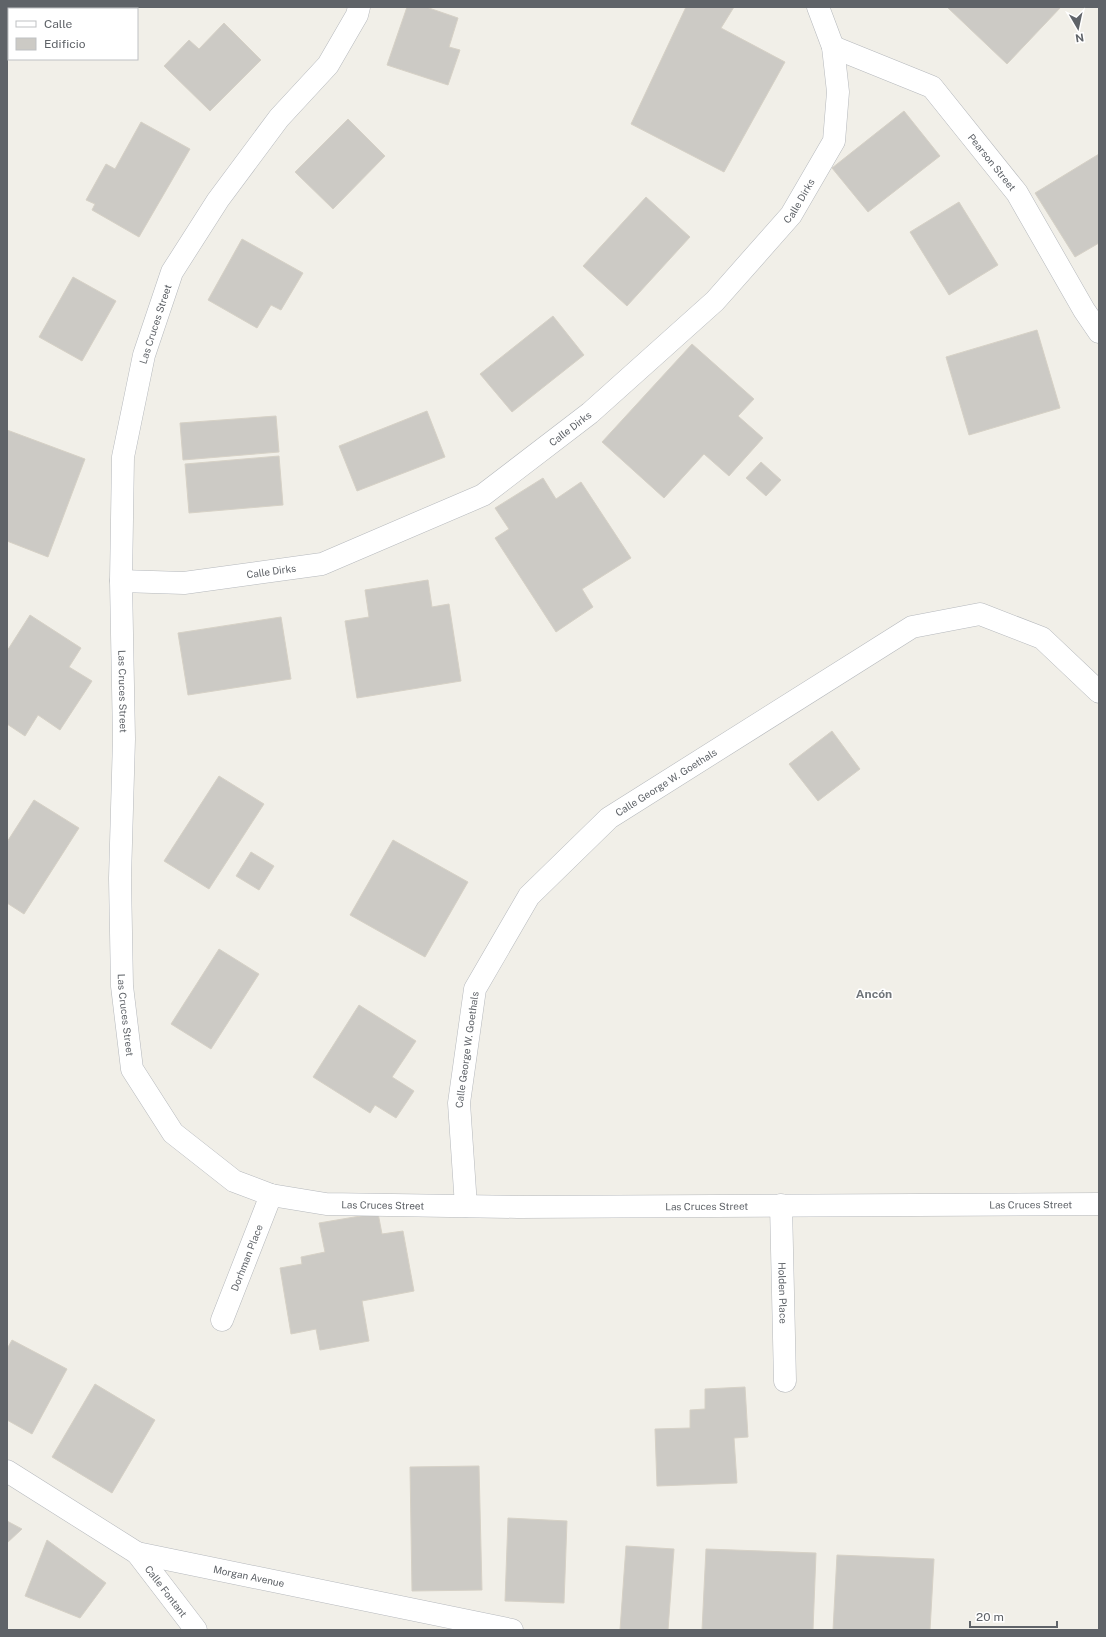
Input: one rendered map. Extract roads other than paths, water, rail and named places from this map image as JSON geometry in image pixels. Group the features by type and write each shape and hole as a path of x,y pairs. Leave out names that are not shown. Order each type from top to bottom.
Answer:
{"street":[{"name":"Las Cruces Street","path":"359,7 357,15 328,65 279,118 218,200 172,272 144,355 123,457 121,581 124,739 120,878 122,986 132,1069 173,1133 234,1181 271,1195 326,1204 466,1206 1099,1204"},
{"name":"Calle Dirks","path":"121,581 184,583 322,564 483,495 590,413 715,300 791,215 834,141 838,92 834,47 818,7"},
{"name":"Pearson Street","path":"834,47 932,87 1017,193 1091,305 1099,332"},
{"name":"Calle George W. Goethals","path":"466,1206 459,1103 475,989 529,896 609,818 912,627 980,614 1042,638 1099,692"},
{"name":"Dorhman Place","path":"222,1320 271,1195"},
{"name":"Holden Place","path":"781,1205 785,1380"},
{"name":"Morgan Avenue","path":"7,1471 137,1553 512,1630"},
{"name":"Calle Fontant","path":"137,1553 196,1630"}],"district":[{"name":"Ancón","path":"874,994"}]}
